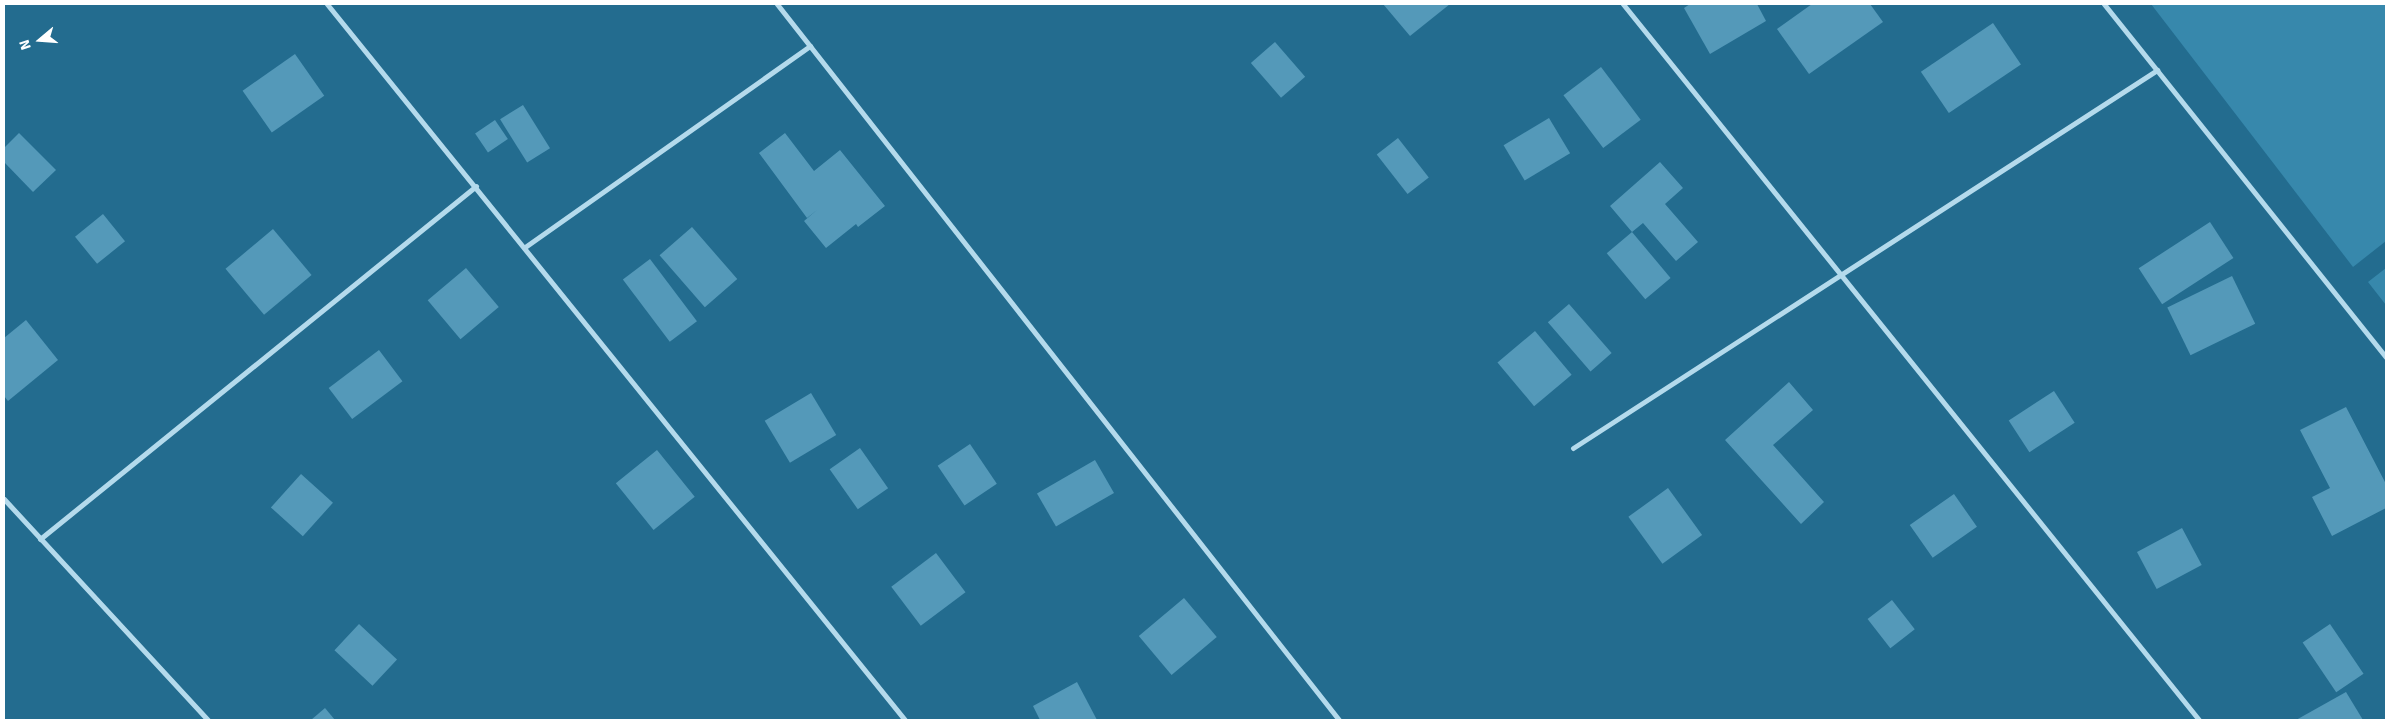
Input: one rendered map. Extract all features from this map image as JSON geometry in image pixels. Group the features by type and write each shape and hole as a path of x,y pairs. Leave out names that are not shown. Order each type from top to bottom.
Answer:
{"street":[{"path":"327,4 476,186 905,720"},
{"path":"777,4 1339,720"},
{"path":"1623,4 2199,720"},
{"path":"2104,4 2386,357"},
{"path":"525,247 810,46"},
{"path":"1573,448 2157,70"},
{"path":"40,539 476,186"},
{"path":"4,499 208,720"}],"shaded area":[{"path":"2151,4 2386,4 2386,241 2353,267"},
{"path":"2386,268 2386,305 2368,282"}],"building":[{"path":"1383,4 1450,4 1410,36"},
{"path":"1690,4 1757,4 1766,21 1710,54 1684,8"},
{"path":"1812,4 1870,4 1883,22 1809,74 1777,29"},
{"path":"1993,23 2021,64 1949,113 1921,72"},
{"path":"1275,42 1305,77 1281,98 1251,63"},
{"path":"295,54 324,96 272,132 243,91"},
{"path":"1601,67 1641,120 1603,148 1563,95"},
{"path":"523,105 550,148 527,163 500,119"},
{"path":"1549,118 1570,153 1525,180 1504,145"},
{"path":"495,120 508,139 488,152 475,133"},
{"path":"19,133 56,170 33,192 4,162 4,148"},
{"path":"785,133 814,171 840,150 885,206 858,227 856,224 826,248 804,221 817,210 807,218 759,153"},
{"path":"1398,138 1429,177 1408,194 1377,155"},
{"path":"1660,162 1683,188 1665,204 1698,242 1676,261 1643,223 1632,232 1610,206"},
{"path":"103,214 125,241 97,264 75,237"},
{"path":"2210,222 2233,258 2162,304 2139,268"},
{"path":"692,227 737,279 705,307 660,255"},
{"path":"273,229 312,275 264,315 226,269"},
{"path":"1632,232 1671,278 1645,299 1607,253"},
{"path":"650,259 697,321 670,342 623,279"},
{"path":"466,268 499,307 460,339 428,300"},
{"path":"2232,276 2255,324 2191,355 2167,308"},
{"path":"1569,304 1612,353 1591,371 1548,322"},
{"path":"26,320 58,360 8,401 4,396 4,338"},
{"path":"1535,331 1572,375 1534,406 1497,362"},
{"path":"379,350 402,381 352,419 329,388"},
{"path":"1789,382 1813,410 1773,445 1824,502 1801,524 1725,440"},
{"path":"2054,391 2075,423 2029,452 2009,420"},
{"path":"811,393 836,435 790,463 765,421"},
{"path":"2346,407 2386,484 2386,508 2332,536 2312,497 2330,488 2300,430"},
{"path":"970,444 997,484 965,506 938,466"},
{"path":"860,448 888,488 858,509 830,469"},
{"path":"657,450 695,497 654,530 616,483"},
{"path":"1095,460 1114,493 1056,526 1037,494"},
{"path":"301,474 333,503 303,536 271,507"},
{"path":"1668,488 1702,535 1662,564 1628,517"},
{"path":"1954,494 1977,527 1933,558 1910,525"},
{"path":"2182,528 2202,565 2157,589 2137,552"},
{"path":"936,553 965,592 921,626 891,587"},
{"path":"1184,598 1217,637 1172,675 1139,636"},
{"path":"1892,600 1915,629 1890,648 1868,619"},
{"path":"359,624 397,659 372,686 334,650"},
{"path":"2330,624 2364,674 2336,692 2303,642"},
{"path":"1077,682 1097,720 1040,720 1033,706"},
{"path":"2346,692 2363,720 2296,720"},
{"path":"325,708 335,720 311,720"}]}
